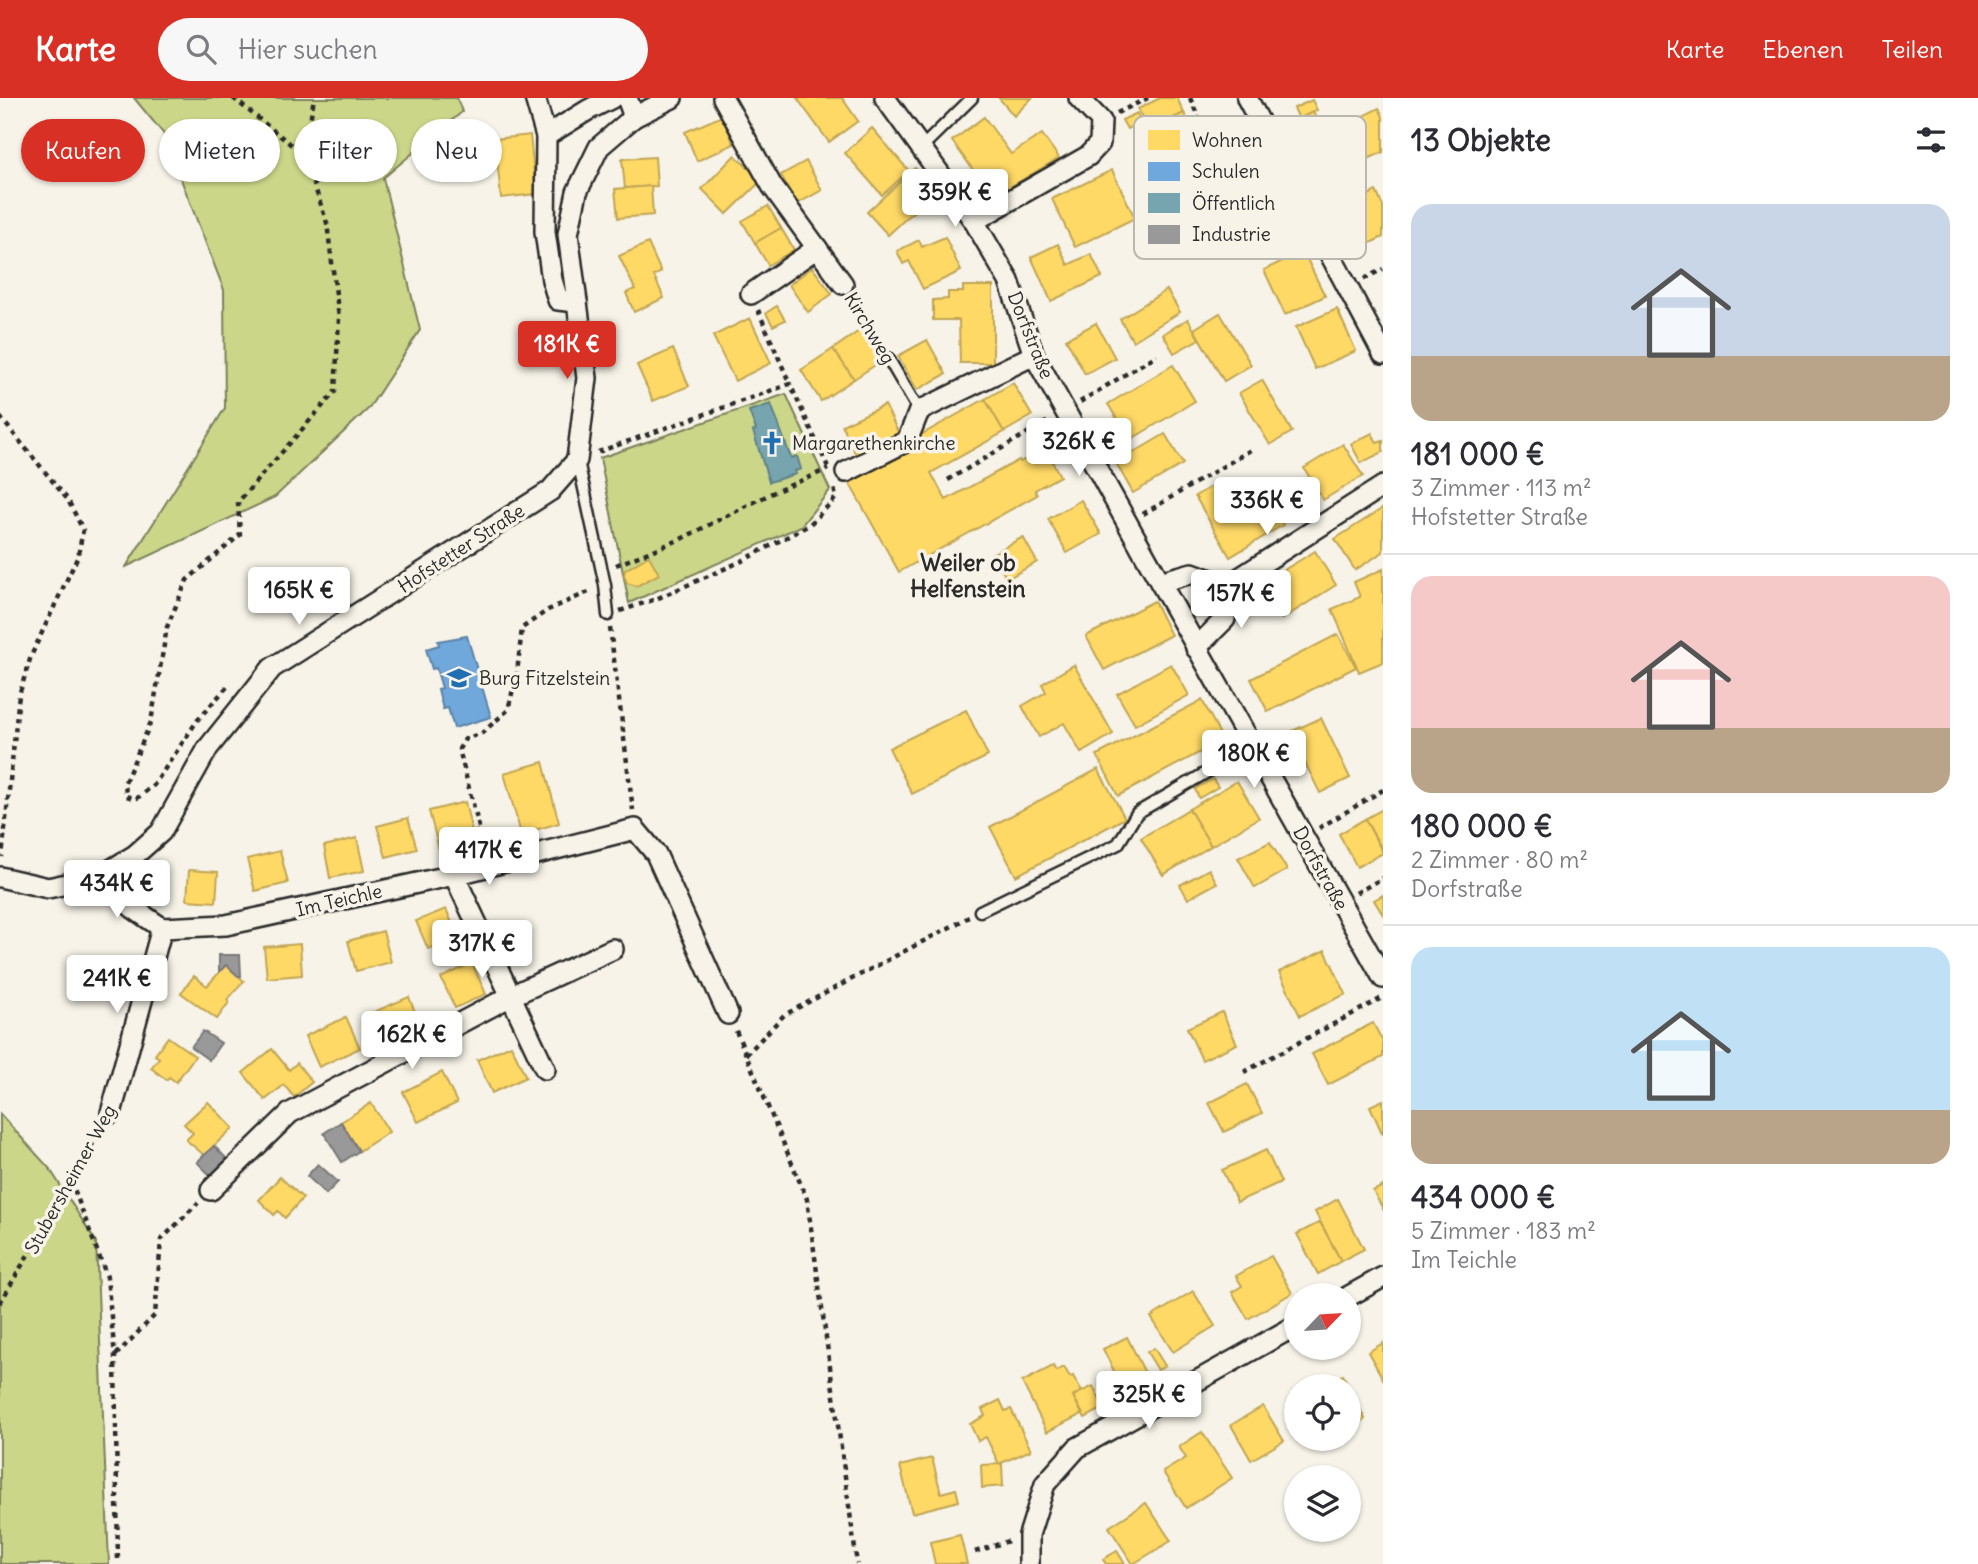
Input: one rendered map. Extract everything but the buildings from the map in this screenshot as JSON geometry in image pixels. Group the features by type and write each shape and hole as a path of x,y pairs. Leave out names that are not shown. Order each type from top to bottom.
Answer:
{"street":[{"path":"535,98 546,136 545,232 552,280 558,300 577,303"},
{"path":"546,136 612,98"},
{"path":"626,98 634,117"},
{"path":"584,458 587,378 568,234 577,192 599,147 634,117 672,98"},
{"name":"Kirchweg","path":"723,98 772,186 843,284"},
{"name":"Dorfstraße","path":"885,98 974,221 1009,281 1034,355 1383,978"},
{"path":"974,221 1088,156 1100,143 1101,121 1079,98"},
{"path":"1248,98 1257,116"},
{"path":"751,294 817,248"},
{"path":"1333,259 1383,354"},
{"path":"836,473 908,441 919,411 1034,355"},
{"name":"Hofstetter Straße","path":"1,868 48,888 99,877 135,855 161,832 208,748 272,668 550,491 584,458"},
{"path":"1227,586 1383,486"},
{"path":"1160,582 1192,573 1227,586"},
{"path":"1196,648 1225,619 1227,586"},
{"path":"635,829 656,854 728,1014"},
{"name":"Im Teichle","path":"162,928 226,925 454,875 635,829"},
{"path":"454,875 545,1069"},
{"path":"99,877 133,908 162,928"},
{"name":"Stubersheimer Weg","path":"111,1113 162,928"},
{"path":"211,1190 290,1113 511,996 613,949"},
{"path":"1362,1289 1383,1277"},
{"path":"1029,1564 1029,1535 1045,1484 1077,1448 1284,1332"}],"lane":[{"path":"921,148 972,98"},
{"name":"Kirchweg","path":"888,358 919,411"},
{"path":"584,458 608,615"},
{"path":"981,911 1118,844 1137,813 1252,746"}],"path":[{"path":"233,98 294,147"},
{"path":"310,119 314,98"},
{"path":"1101,121 1148,98"},
{"path":"1191,98 1198,116"},
{"path":"231,683 199,718 154,785 136,799 126,796 125,782 151,722 167,627 187,580 240,535 238,502 335,392 338,318 327,223 313,182"},
{"name":"Kirchweg","path":"843,284 888,358"},
{"path":"635,829 608,615 669,594 742,561 809,525 836,498 836,473 790,384 751,294"},
{"path":"948,480 1157,355"},
{"path":"584,458 790,384"},
{"path":"0,417 68,500 83,530 78,556 31,656 19,695 1,868"},
{"path":"1127,524 1254,448"},
{"path":"602,572 679,540 770,494 836,473"},
{"path":"488,866 458,749 465,739 482,733 508,710 517,673 522,628 548,610 605,586"},
{"path":"1303,837 1383,790"},
{"path":"1340,903 1383,877"},
{"path":"746,1055 784,1015 981,911"},
{"path":"1244,1072 1383,997"},
{"path":"728,1014 807,1199 858,1564"},
{"name":"Stubersheimer Weg","path":"0,1303 111,1113"},
{"path":"71,1181 107,1277 116,1356 118,1564"},
{"path":"116,1356 155,1315 160,1240 211,1190"},
{"path":"975,1552 1029,1535"}],"green space":[{"path":"134,98 457,98 462,112 454,119 411,119 411,155 397,166 397,119 294,119 294,182 384,182 420,330 369,408 275,497 126,567 225,408 224,290 182,182 280,182 280,119 159,119 159,128"},
{"path":"786,394 830,490 801,526 629,603 600,458"},
{"path":"0,1114 50,1169 96,1242 109,1564 0,1564"}],"place":[{"name":"Margarethenkirche","path":"772,443"},
{"name":"Burg Fitzelstein","path":"459,678"}],"district":[{"name":"Weiler ob Helfenstein","path":"968,575"}]}
